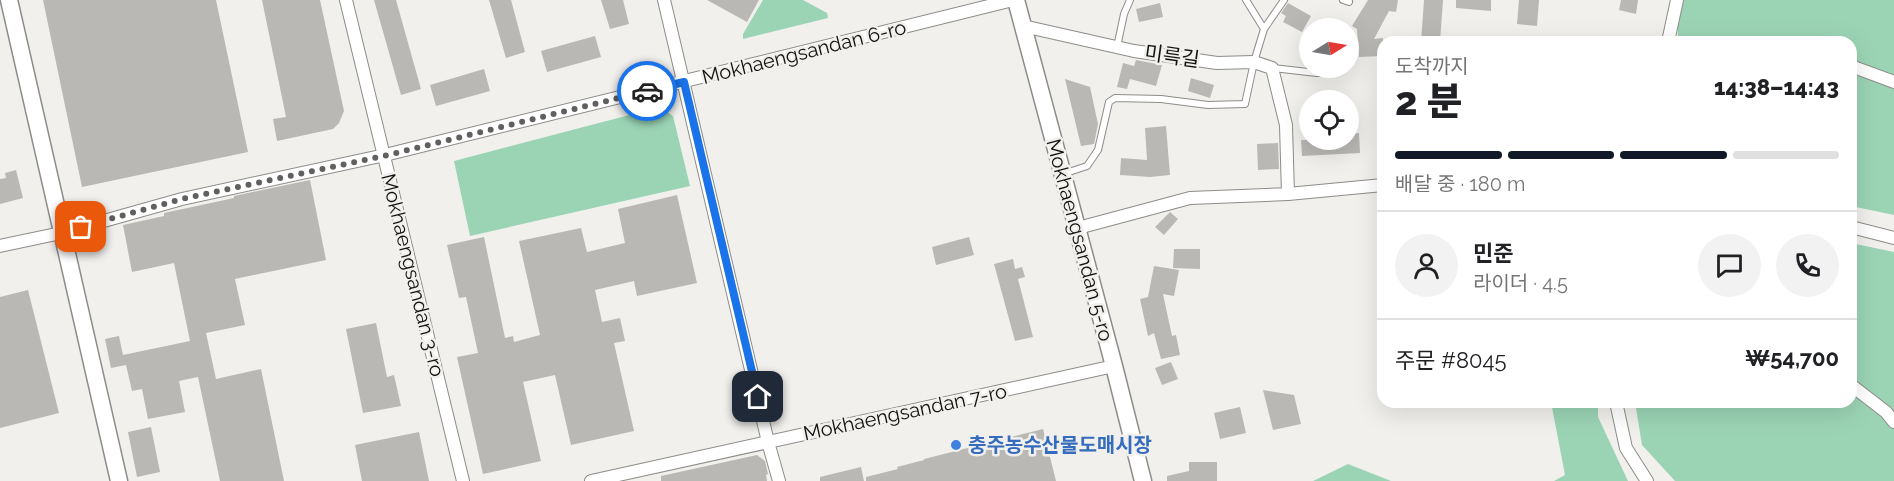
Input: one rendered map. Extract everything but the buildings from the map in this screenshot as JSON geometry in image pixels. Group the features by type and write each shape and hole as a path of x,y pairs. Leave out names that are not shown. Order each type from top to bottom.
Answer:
{"street":[{"path":"9,0 119,481"},
{"name":"Mokhaengsandan 3-ro","path":"346,0 463,481"},
{"path":"664,0 779,481"},
{"name":"Mokhaengsandan 6-ro","path":"0,246 61,233 182,199 384,156 1014,0"},
{"name":"Mokhaengsandan 5-ro","path":"1014,0 1078,228 1143,481"},
{"path":"1669,36 1677,0"},
{"name":"미륵길","path":"1023,26 1117,47 1217,63 1254,62 1272,68"},
{"path":"1272,68 1286,125 1288,194"},
{"path":"1857,68 1894,82"},
{"path":"1078,228 1190,198 1288,194 1377,186"},
{"path":"1857,228 1894,238"},
{"name":"Mokhaengsandan 7-ro","path":"591,481 1114,366"},
{"path":"1857,390 1886,412 1894,422"},
{"path":"1617,408 1626,448 1647,481"}],"lane":[{"path":"1117,47 1124,14 1130,0"},
{"path":"1246,0 1264,28"},
{"path":"1063,174 1087,166 1098,150 1109,102 1115,98 1161,99 1208,105 1245,104 1264,28 1284,0"},
{"path":"1272,68 1299,70"}],"green space":[{"path":"763,0 803,0 827,13 828,18 743,39 743,34"},
{"path":"1684,0 1894,0 1894,215 1857,207 1857,36 1678,36 1678,23"},
{"path":"660,107 673,116 690,186 470,236 454,161"},
{"path":"1857,244 1894,252 1894,481 1675,481 1642,445 1636,408 1857,408"},
{"path":"1552,408 1598,408 1598,417 1628,481 1554,481 1565,475"},
{"path":"1348,464 1391,481 1313,481"}],"way so far":[{"path":"81,227 182,199 384,156 647,91"}],"place":[{"name":"충주농수산물도매시장","path":"956,445"}],"route":[{"path":"647,91 684,82 758,397"}]}
